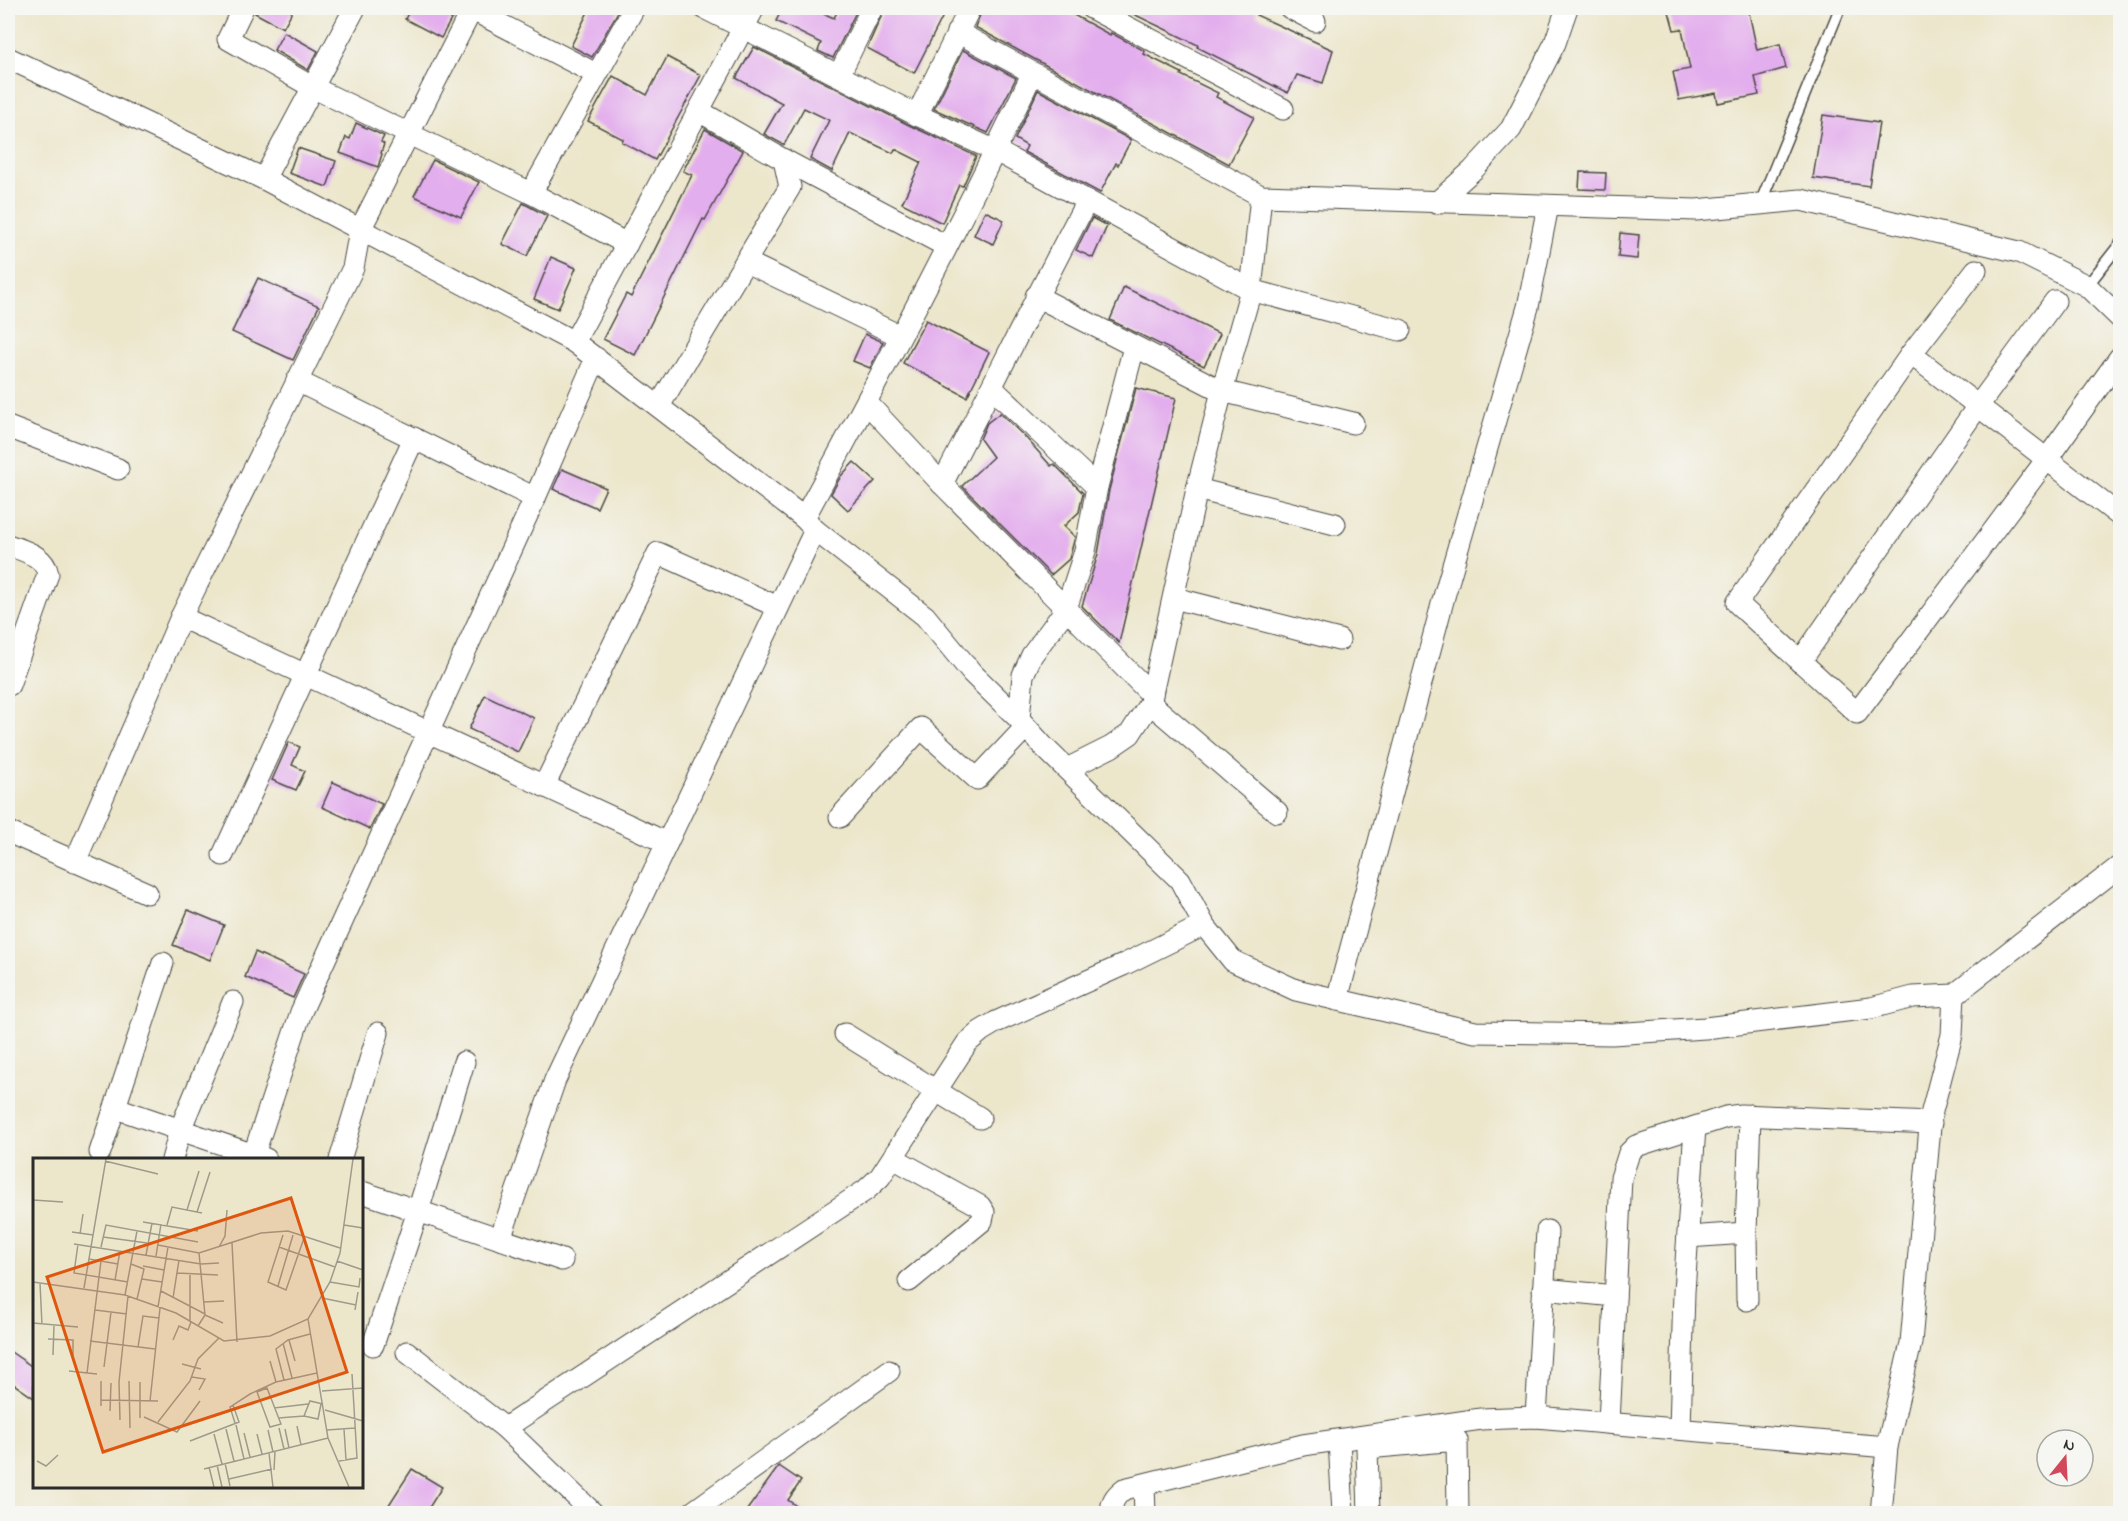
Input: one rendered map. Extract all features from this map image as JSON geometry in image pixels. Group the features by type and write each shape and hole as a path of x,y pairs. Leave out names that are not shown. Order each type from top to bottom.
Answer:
{"street":[{"path":"243,8 228,39 314,88 531,193 627,244"},
{"path":"264,179 355,8"},
{"path":"75,862 180,617 353,268 360,230 470,8 596,74"},
{"path":"531,193 634,8"},
{"path":"704,8 917,115 996,151 1251,290 1400,330"},
{"path":"574,342 754,8"},
{"path":"839,75 872,8"},
{"path":"917,115 970,8"},
{"path":"1091,8 1283,109"},
{"path":"1290,8 1315,21"},
{"path":"1436,203 1473,170 1511,129 1555,43 1567,8"},
{"path":"957,32 1261,196 1696,210 1801,200 2019,252 2086,286 2121,318"},
{"path":"8,58 264,179 574,342 659,406 925,616 972,673 1180,880 1204,925 1233,961 1296,990 1475,1032 1612,1034 1705,1028 1871,1008 1913,997 1954,995 2119,868"},
{"path":"500,1239 555,1080 778,607 810,524 867,403 996,151 1032,74"},
{"path":"699,111 784,160 946,246"},
{"path":"659,406 790,187 784,160"},
{"path":"1067,769 1111,747 1130,734 1151,699 1197,489 1251,290 1261,196"},
{"path":"942,483 992,388 1036,296 1087,201"},
{"path":"1336,1000 1445,593 1528,307 1548,206"},
{"path":"746,262 900,336"},
{"path":"1976,270 1911,354 1737,603 1857,713 2121,357"},
{"path":"1036,296 1222,391 1353,423"},
{"path":"1800,662 1978,406 2055,301"},
{"path":"840,817 921,728 977,779 1022,723 1023,675 1032,655 1066,609 1085,551 1097,487 1134,347"},
{"path":"1911,354 2121,516"},
{"path":"116,1108 258,1158 301,1012 535,498 596,358"},
{"path":"297,381 535,498"},
{"path":"992,388 1097,487"},
{"path":"867,403 1151,699 1277,812"},
{"path":"8,427 118,469"},
{"path":"223,855 414,438"},
{"path":"1197,489 1335,524"},
{"path":"8,545 37,557 46,565 48,574 9,685"},
{"path":"544,786 658,552 778,607"},
{"path":"1174,598 1339,640"},
{"path":"180,617 305,673 667,843"},
{"path":"8,832 147,893"},
{"path":"505,1428 866,1190 880,1177 967,1043 981,1031 1204,925"},
{"path":"100,1152 163,963"},
{"path":"1881,1514 1887,1447 1911,1343 1931,1123 1952,1035 1954,995"},
{"path":"173,1158 180,1130 233,1002"},
{"path":"341,1158 378,1033"},
{"path":"845,1034 980,1118"},
{"path":"373,1346 464,1062"},
{"path":"1609,1423 1621,1178 1629,1153 1636,1146 1726,1117 1750,1115 1931,1123"},
{"path":"1747,1300 1746,1233 1750,1115"},
{"path":"1680,1429 1684,1292 1695,1127"},
{"path":"893,1158 980,1206 984,1212 982,1221 909,1281"},
{"path":"363,1192 562,1260"},
{"path":"1536,1417 1547,1230"},
{"path":"1688,1237 1746,1233"},
{"path":"1544,1289 1615,1296"},
{"path":"406,1352 505,1428 594,1514"},
{"path":"690,1514 889,1371"},
{"path":"1111,1514 1116,1495 1124,1489 1303,1445 1481,1419 1536,1417 1887,1447"},
{"path":"1339,1440 1343,1514"},
{"path":"1369,1514 1367,1448 1457,1440 1458,1514"},
{"path":"1144,1485 1145,1514"}],"lane":[{"path":"1760,204 1840,8"},
{"path":"2086,286 2121,244"}],"building":[{"path":"256,8 294,8 283,28 255,13"},
{"path":"411,8 441,8 454,14 441,38 405,19"},
{"path":"590,8 620,8 592,57 571,46"},
{"path":"783,8 811,8 834,18 839,8 858,8 833,58 818,51 821,43 776,21"},
{"path":"885,8 947,8 914,73 867,48"},
{"path":"983,8 1061,8 1145,51 1144,54 1218,93 1216,97 1254,117 1229,164 975,27"},
{"path":"1121,8 1248,8 1258,12 1256,15 1333,50 1323,83 1297,75 1288,93 1197,47 1198,45"},
{"path":"1668,8 1748,8 1757,50 1780,44 1786,68 1755,77 1759,95 1718,103 1716,93 1679,100 1673,72 1690,69 1682,29 1674,30"},
{"path":"284,32 318,51 308,70 274,50"},
{"path":"754,47 976,156 963,186 959,185 942,223 902,203 921,162 895,149 893,153 850,133 832,171 810,159 829,120 804,108 784,145 764,134 782,103 736,78"},
{"path":"963,50 1016,78 988,133 934,109"},
{"path":"667,57 701,75 655,160 622,142 623,139 588,121 613,76 647,95"},
{"path":"1038,90 1131,140 1100,193 1024,152 1027,146 1015,139"},
{"path":"1823,115 1879,123 1869,186 1813,178"},
{"path":"356,123 384,136 381,142 384,144 378,167 340,153 346,137 350,139"},
{"path":"705,129 743,151 705,220 703,219 635,355 603,339 626,294 631,297 692,175 683,171"},
{"path":"298,148 336,161 327,187 289,173"},
{"path":"433,160 479,182 461,217 414,196"},
{"path":"1580,172 1606,173 1605,190 1579,189"},
{"path":"523,203 547,216 527,256 502,244"},
{"path":"985,211 1004,220 993,244 974,235"},
{"path":"1092,218 1107,226 1093,258 1076,250"},
{"path":"1620,233 1639,235 1637,259 1618,257"},
{"path":"551,257 576,268 558,309 534,299"},
{"path":"258,278 319,306 293,360 232,332"},
{"path":"1124,287 1220,334 1204,366 1110,320"},
{"path":"926,320 989,352 967,397 903,363"},
{"path":"865,334 883,342 870,368 853,361"},
{"path":"1136,388 1176,398 1119,643 1082,606 1098,554 1109,490"},
{"path":"1000,413 1051,466 1054,464 1083,493 1079,512 1064,526 1075,537 1069,559 1051,575 962,486 993,457 980,439 987,423"},
{"path":"854,462 875,481 848,510 831,494 841,476"},
{"path":"562,469 606,488 597,508 553,489"},
{"path":"485,695 534,718 518,752 469,729"},
{"path":"289,742 300,747 292,765 305,771 296,790 272,780"},
{"path":"333,782 382,804 370,829 322,807"},
{"path":"188,910 224,925 210,960 173,945"},
{"path":"255,952 304,974 293,998 245,977"},
{"path":"8,1350 33,1367 33,1397 8,1380"},
{"path":"779,1466 801,1481 788,1500 807,1514 744,1514"},
{"path":"412,1469 442,1487 425,1514 383,1514"}]}
